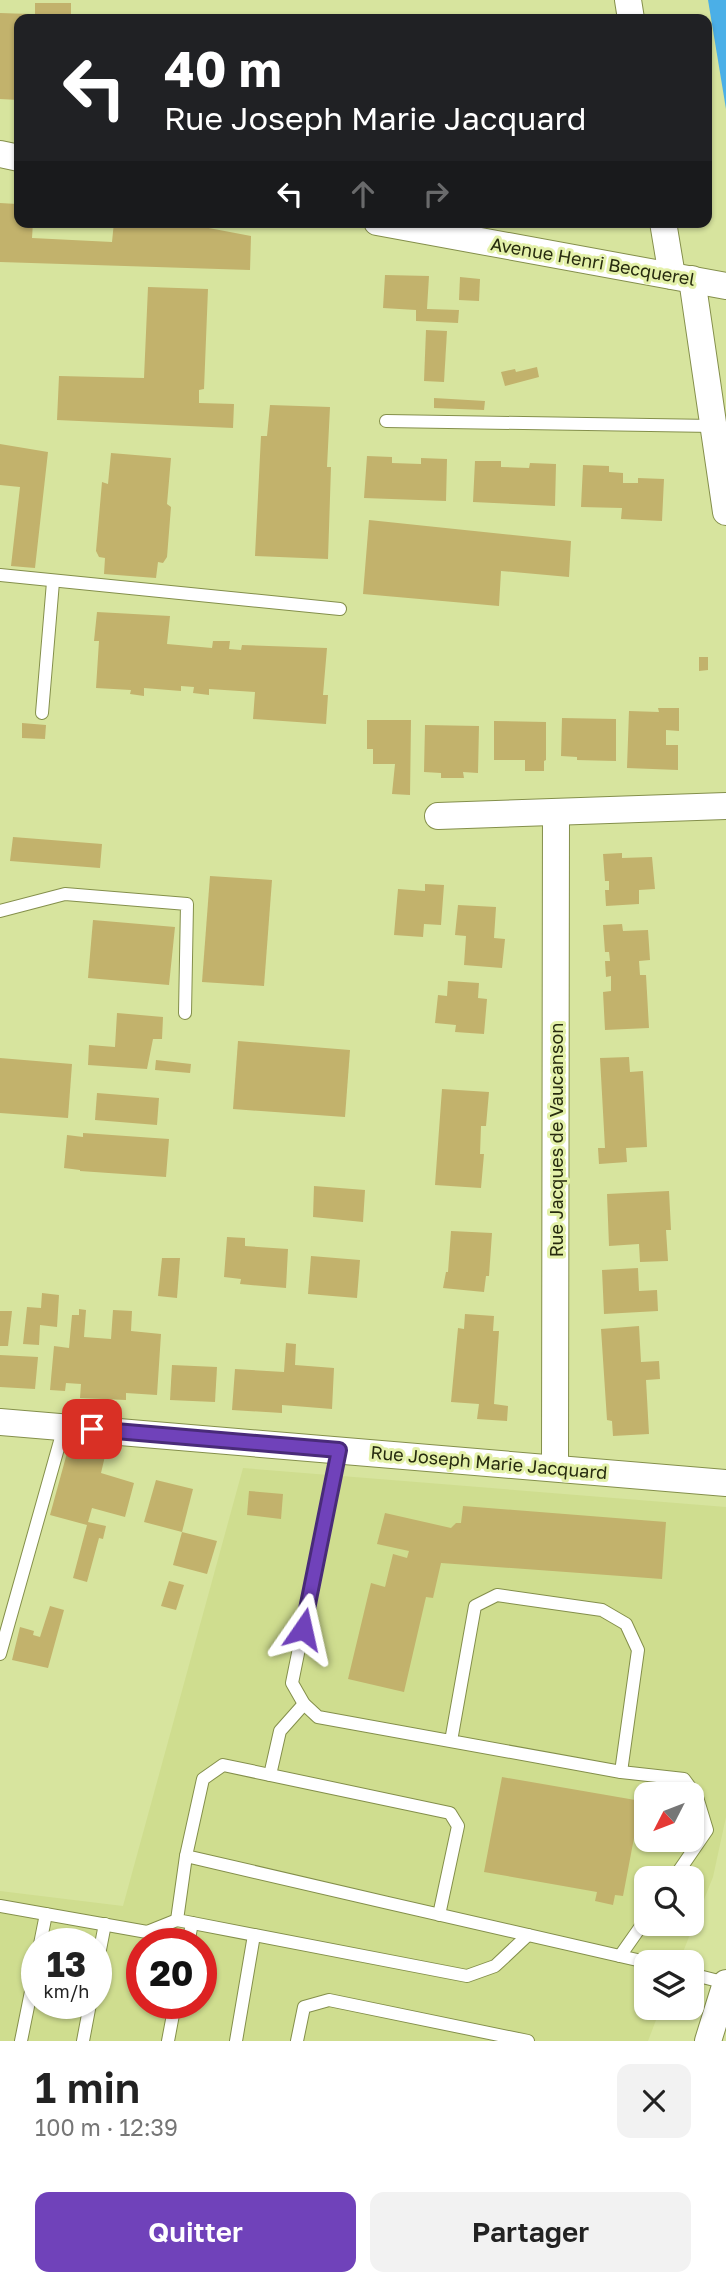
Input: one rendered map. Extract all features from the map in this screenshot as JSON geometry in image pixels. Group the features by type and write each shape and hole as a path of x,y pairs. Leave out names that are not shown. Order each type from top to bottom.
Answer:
{"street":[{"name":"Avenue Henri Becquerel","path":"410,228 724,286"},
{"path":"665,228 682,278 713,426 726,512"},
{"path":"438,816 726,806"},
{"name":"Rue Jacques de Vaucanson","path":"555,1468 556,812"},
{"name":"Rue Joseph Marie Jacquard","path":"0,1422 726,1483"},
{"path":"708,2041 726,1983"}],"lane":[{"path":"386,421 713,426"},
{"path":"0,575 340,609"},
{"path":"43,713 53,582"},
{"path":"0,911 65,894 187,904 185,1013"},
{"path":"0,1654 64,1427"},
{"path":"339,1450 292,1682 304,1704 318,1717 621,1772 684,1779 697,1797 707,1830 682,1866"},
{"path":"451,1741 475,1606 497,1595 602,1610 626,1624 638,1650 621,1772"},
{"path":"270,1775 280,1731 304,1704"},
{"path":"177,1920 186,1856 203,1779 223,1765 450,1813 458,1826 439,1915"},
{"path":"186,1856 634,1959"},
{"path":"0,1906 147,1932 177,1920 467,1976 495,1966 528,1935"},
{"path":"43,1928 46,1914"},
{"path":"191,1928 192,1923"},
{"path":"104,1928 105,1924"},
{"path":"236,2041 254,1935"},
{"path":"620,1956 634,1936"},
{"path":"704,1977 726,1983"},
{"path":"297,2041 304,2007 329,2000 527,2041"},
{"path":"21,2041 25,2019"},
{"path":"83,2041 87,2019"},
{"path":"168,2041 172,2019"}],"shaded area":[{"path":"243,1468 726,1507 726,1817 713,1877 704,1900 704,1866 634,1866 634,1936 689,1936 684,1950 634,1950 634,2020 656,2020 648,2041 0,2041 0,1891 123,1906"}],"water":[{"path":"708,0 726,0 726,109 712,14"}],"building":[{"path":"35,3 71,3 71,14 35,14"},
{"path":"0,13 30,14 14,14 14,100 0,99"},
{"path":"0,203 14,204 14,228 33,228 32,238 112,242 113,228 209,228 251,236 250,270 0,262"},
{"path":"385,275 429,276 427,309 459,310 458,323 416,321 416,310 383,308"},
{"path":"460,277 480,279 479,301 459,300"},
{"path":"148,287 208,289 204,389 199,390 199,403 234,404 233,428 57,420 59,376 144,378"},
{"path":"426,330 447,331 444,382 424,381"},
{"path":"537,367 539,377 505,386 501,372"},
{"path":"434,398 485,401 484,410 434,408"},
{"path":"270,405 330,407 327,467 331,467 328,559 255,556 261,436 267,436"},
{"path":"0,444 48,452 35,568 11,566 20,487 0,485"},
{"path":"111,453 171,458 167,504 171,507 167,557 163,563 158,562 156,578 104,574 105,558 99,557 96,551 102,482 108,484"},
{"path":"367,456 392,457 392,463 421,464 421,458 447,459 446,501 364,498"},
{"path":"475,461 501,461 501,467 529,468 530,463 556,464 555,506 473,502"},
{"path":"583,465 609,466 609,472 623,473 623,483 638,483 638,478 664,479 662,521 621,519 622,508 581,507"},
{"path":"369,520 571,541 569,577 501,571 499,606 363,594"},
{"path":"97,612 170,616 167,644 212,648 213,641 230,641 229,649 241,650 242,645 327,648 323,695 328,695 326,724 253,719 255,692 209,689 209,695 193,693 194,687 181,686 181,691 144,688 144,696 130,694 131,690 96,688 99,641 94,641"},
{"path":"699,657 708,657 708,670 699,671"},
{"path":"658,708 679,708 679,731 666,730 666,745 678,745 678,770 627,768 629,711 659,712"},
{"path":"562,718 616,719 616,761 577,760 577,757 561,756"},
{"path":"367,720 411,720 410,795 392,794 395,764 373,764 373,749 367,749"},
{"path":"494,721 546,722 544,771 525,771 525,760 494,760"},
{"path":"22,723 46,725 45,739 22,738"},
{"path":"425,725 479,726 478,773 463,772 464,778 441,778 441,773 424,772"},
{"path":"13,837 102,844 100,868 10,861"},
{"path":"622,853 622,858 652,857 655,889 639,890 639,904 606,906 605,890 609,890 609,881 605,881 603,854"},
{"path":"210,876 272,880 264,986 202,982"},
{"path":"425,884 444,885 441,925 424,924 423,937 394,935 398,889 425,891"},
{"path":"458,905 496,907 494,938 505,939 502,968 464,965 466,936 455,935"},
{"path":"93,920 175,927 169,985 88,978"},
{"path":"622,924 623,931 648,930 650,960 639,961 640,975 646,975 649,1028 605,1030 603,992 611,991 611,976 606,977 605,961 610,961 609,952 605,952 603,925"},
{"path":"448,981 479,983 478,998 487,999 484,1034 455,1032 456,1025 435,1023 438,995 447,996"},
{"path":"117,1013 163,1017 162,1039 153,1039 147,1069 88,1065 89,1045 115,1047"},
{"path":"238,1041 350,1050 345,1117 233,1109"},
{"path":"629,1057 630,1072 643,1071 647,1147 626,1148 627,1162 599,1164 598,1148 605,1148 600,1058"},
{"path":"0,1058 72,1064 68,1118 0,1113"},
{"path":"156,1060 191,1064 190,1073 155,1070"},
{"path":"442,1089 489,1092 486,1126 481,1126 480,1154 484,1154 481,1188 435,1185"},
{"path":"97,1093 159,1098 157,1125 95,1120"},
{"path":"83,1133 169,1139 166,1177 64,1168 67,1135 83,1137"},
{"path":"314,1186 365,1190 363,1222 313,1217"},
{"path":"669,1191 671,1230 666,1230 668,1261 640,1262 639,1244 609,1246 607,1194"},
{"path":"451,1231 492,1233 489,1276 486,1276 484,1292 443,1288 448,1272"},
{"path":"227,1237 245,1238 245,1246 288,1249 286,1288 240,1284 241,1279 224,1277"},
{"path":"311,1256 360,1260 357,1298 308,1294"},
{"path":"162,1258 180,1258 177,1298 158,1296"},
{"path":"638,1268 639,1291 657,1290 658,1311 604,1314 602,1270"},
{"path":"42,1293 59,1295 57,1327 40,1325 39,1345 23,1344 27,1307 41,1308"},
{"path":"79,1309 86,1310 84,1337 111,1339 113,1310 132,1311 131,1331 161,1334 157,1395 126,1393 126,1400 80,1398 81,1384 66,1383 65,1391 50,1390 54,1346 69,1348 72,1315 79,1315"},
{"path":"0,1311 12,1311 8,1346 0,1346"},
{"path":"465,1314 494,1316 493,1331 499,1331 494,1404 508,1406 507,1421 477,1419 479,1404 451,1402 458,1328 464,1329"},
{"path":"639,1326 641,1362 659,1361 660,1379 646,1380 649,1434 613,1436 612,1421 607,1420 601,1329"},
{"path":"286,1343 296,1344 295,1365 334,1368 332,1409 282,1405 282,1413 232,1410 235,1369 284,1372"},
{"path":"0,1355 38,1357 35,1389 0,1387"},
{"path":"172,1365 217,1367 215,1402 170,1400"},
{"path":"67,1453 105,1456 101,1473 134,1483 125,1517 92,1508 88,1522 106,1526 103,1539 99,1538 87,1582 73,1578 87,1525 50,1515"},
{"path":"156,1480 193,1489 182,1532 144,1522"},
{"path":"249,1491 283,1494 281,1519 247,1515"},
{"path":"463,1506 666,1522 662,1579 441,1563 433,1598 426,1597 404,1692 348,1679 371,1583 385,1587 393,1554 407,1558 409,1551 377,1544 385,1513 451,1528 456,1523 461,1523"},
{"path":"182,1532 217,1541 207,1574 173,1565"},
{"path":"169,1581 184,1585 176,1610 161,1606"},
{"path":"50,1606 64,1610 48,1668 12,1660 20,1627 34,1631 33,1635 40,1637"},
{"path":"502,1777 634,1800 634,1838 623,1896 615,1895 613,1905 595,1901 597,1892 484,1872"}],"route":[{"path":"92,1429 339,1450 303,1629"}]}
